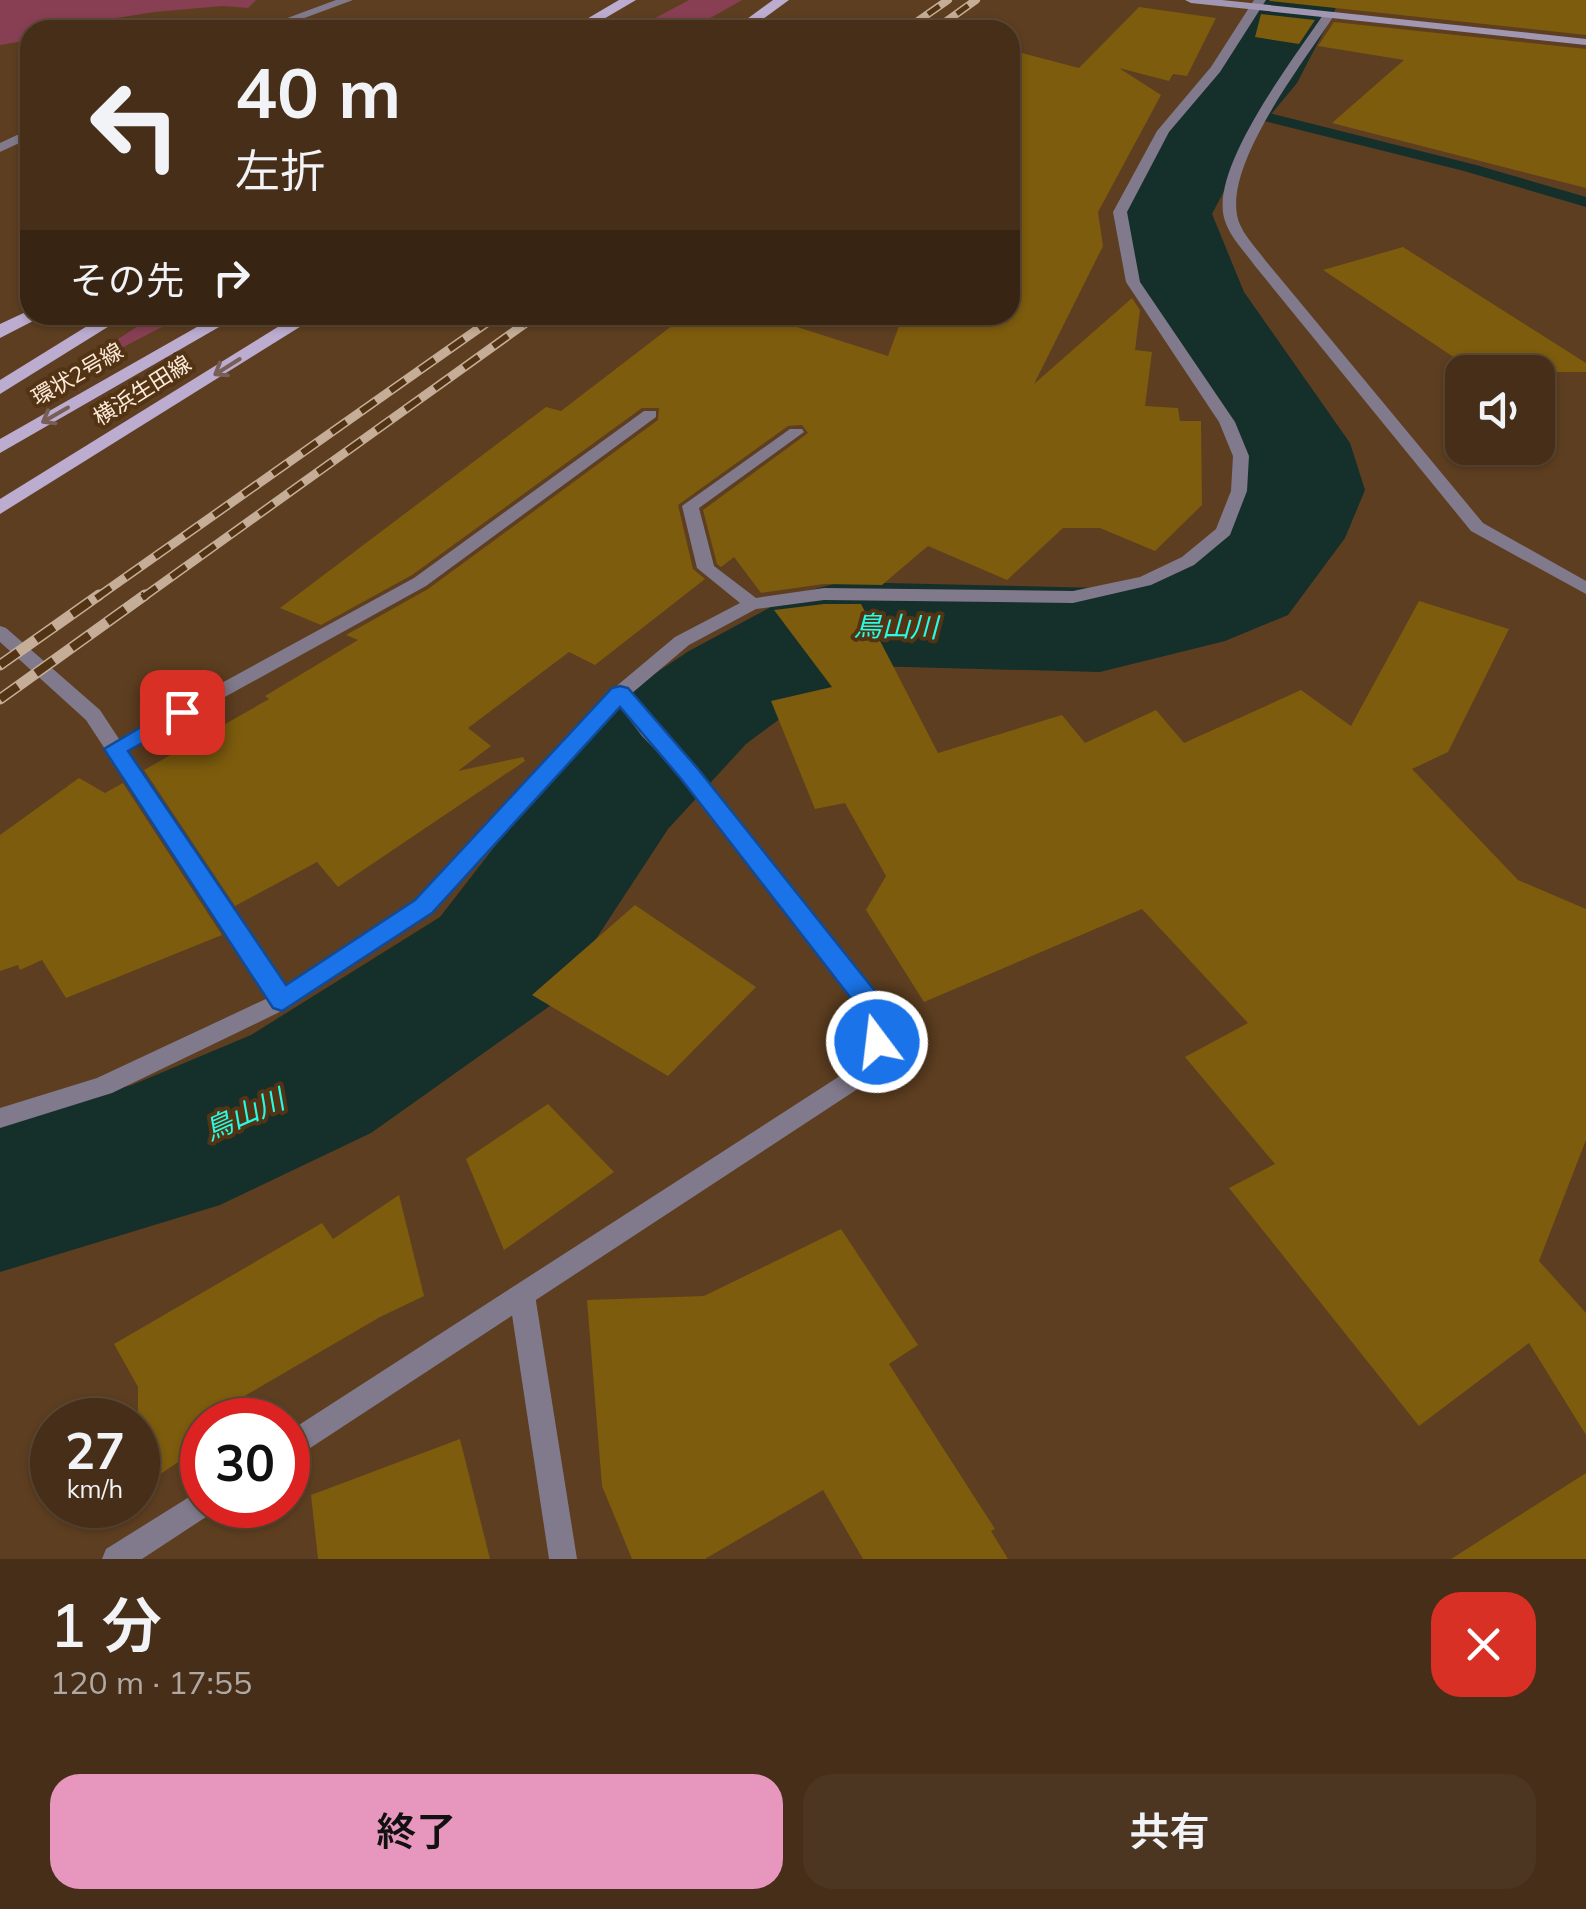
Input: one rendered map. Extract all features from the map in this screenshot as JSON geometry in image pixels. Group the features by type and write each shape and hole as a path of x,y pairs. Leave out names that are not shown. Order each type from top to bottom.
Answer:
{"main road":[{"path":"594,20 629,0"},
{"path":"753,20 782,0"},
{"name":"環状2号線","path":"0,388 102,325"},
{"name":"環状2号線","path":"0,447 214,325"},
{"name":"横浜生田線","path":"0,508 294,325"}],"street":[{"path":"291,20 348,0"},
{"path":"1191,0 1258,4 1321,16 1586,42"},
{"path":"0,1118 104,1086 282,1001 424,907 620,693 682,641 752,604 824,594 1073,597 1144,581 1188,562 1224,531 1238,491 1241,456 1227,422 1133,282 1120,212 1163,130 1216,70 1258,4"},
{"path":"1321,16 1263,116 1230,190 1230,216 1260,263 1477,526 1586,588"},
{"path":"115,749 420,582 650,414"},
{"path":"752,604 706,568 690,506 796,432"},
{"path":"0,632 93,716 282,1001"},
{"path":"310,1434 874,1066 880,1017 690,774 620,693"},
{"path":"522,1295 563,1559"},
{"path":"116,1559 180,1517"}],"shaded area":[{"path":"0,0 256,0 248,8 223,6 154,12 112,20 20,20 20,42 0,45"},
{"path":"689,0 742,0 707,20 652,20"},
{"path":"140,325 166,325 37,392"}],"building":[{"path":"1586,0 1586,35 1269,1"},
{"path":"1139,7 1216,18 1187,76 1173,74 1169,81 1119,68 1161,95 1098,212 1103,246 1034,384 1132,298 1140,310 1135,350 1152,352 1145,406 1178,408 1180,421 1201,421 1202,505 1155,551 1100,528 1063,528 1007,580 928,546 882,585 824,584 761,593 734,557 721,567 717,564 703,510 808,433 802,425 788,426 678,505 693,569 705,579 595,665 569,652 468,728 491,746 458,771 523,757 525,761 338,887 317,862 235,906 144,770 269,699 265,696 358,640 346,635 428,589 658,420 659,408 642,408 412,575 321,625 280,608 546,407 561,411 673,325 791,325 888,356 899,325 1020,325 1020,53 1079,68"},
{"path":"1261,14 1315,20 1299,44 1255,37"},
{"path":"1334,22 1586,49 1586,188 1332,123 1404,60 1318,46"},
{"path":"1403,247 1586,363 1586,372 1555,372 1555,355 1450,355 1323,270"},
{"path":"1419,601 1509,629 1448,752 1412,769 1518,880 1586,909 1586,1140 1539,1261 1586,1313 1586,1435 1529,1343 1419,1426 1229,1188 1275,1164 1185,1057 1248,1023 1142,909 924,1002 866,910 886,876 845,803 815,809 771,701 832,687 774,610 861,604 938,753 1062,715 1085,743 1156,710 1184,743 1301,690 1351,726"},
{"path":"79,778 105,793 123,783 222,935 66,998 42,960 20,970 18,965 0,971 0,835"},
{"path":"635,905 756,987 668,1076 532,995"},
{"path":"548,1104 614,1172 504,1250 466,1159"},
{"path":"399,1195 424,1296 380,1317 241,1398 180,1398 180,1461 160,1474 160,1398 138,1398 138,1387 114,1344 322,1223 333,1239"},
{"path":"841,1229 918,1345 889,1364 995,1529 991,1531 1008,1559 863,1559 823,1490 705,1559 632,1559 602,1486 587,1300 704,1296"},
{"path":"460,1439 490,1559 318,1559 311,1495"},
{"path":"1586,1473 1586,1559 1451,1559"}],"waterway":[{"name":"鳥山川","path":"0,1195 158,1153 311,1084 497,960 616,793 697,711 737,683 842,624 1100,630 1179,612 1242,587 1283,538 1304,490 1291,443 1192,293 1163,214 1212,126 1253,83 1300,0"},
{"path":"1229,108 1470,168 1586,202"}],"railway":[{"path":"919,20 948,0"},
{"path":"948,20 976,0"},
{"path":"96,598 484,325"},
{"path":"142,598 523,325"},
{"path":"0,665 99,595"},
{"path":"0,699 145,595"}],"route":[{"path":"182,712 115,749 282,1001 424,907 620,693 690,774 880,1017 877,1042"}]}
